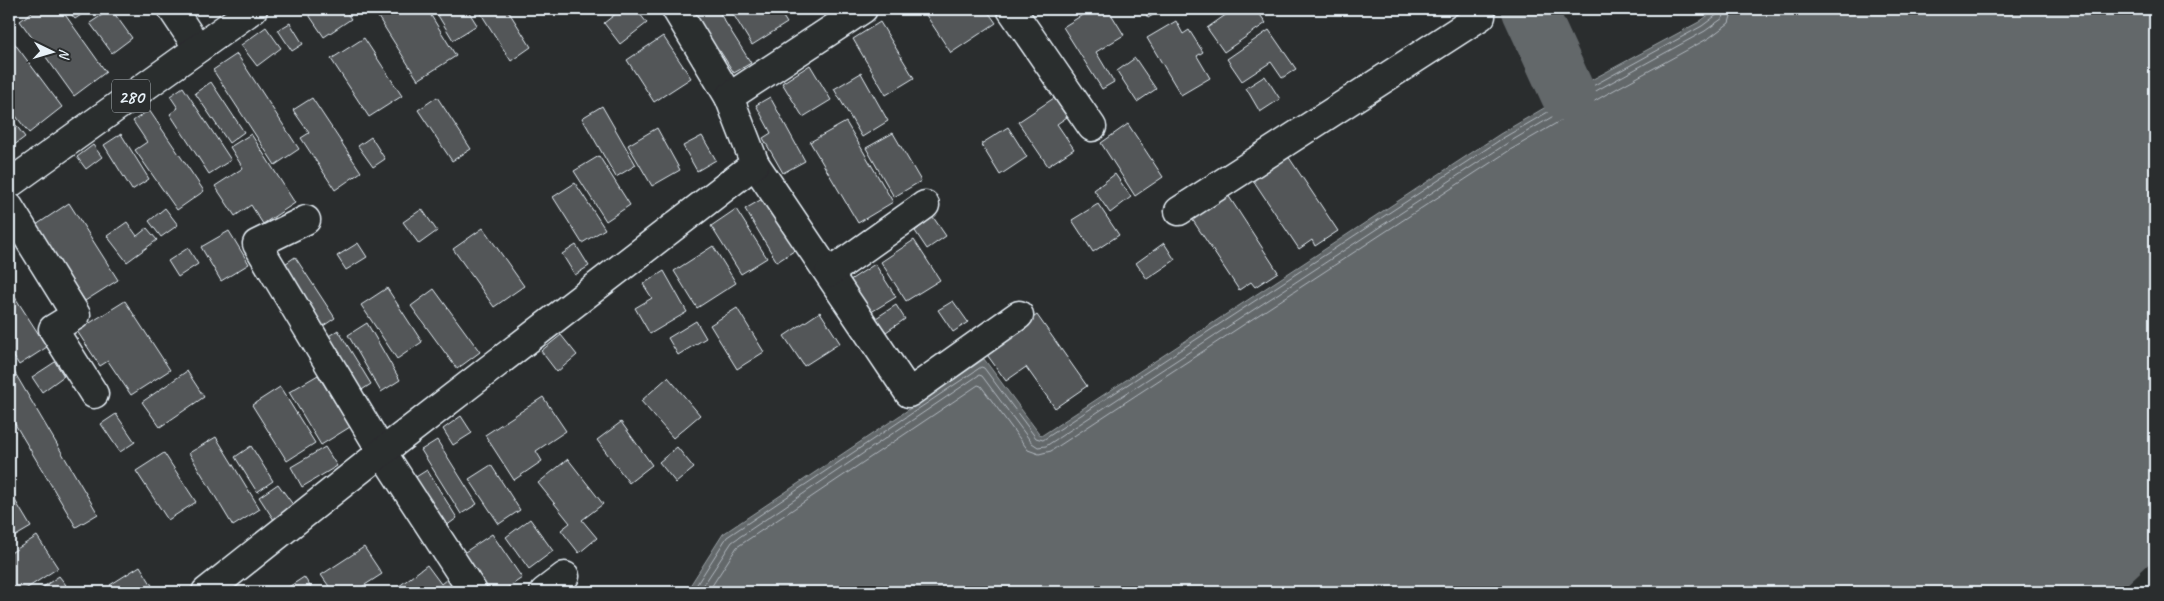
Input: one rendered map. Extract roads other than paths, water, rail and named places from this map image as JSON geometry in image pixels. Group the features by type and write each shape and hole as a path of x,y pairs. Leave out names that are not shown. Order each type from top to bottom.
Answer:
{"main road":[{"path":"172,9 198,48"},
{"name":"280","path":"9,184 253,9"},
{"path":"676,9 729,97 756,164 909,393 1019,315"},
{"path":"729,97 863,9"},
{"path":"1011,9 1092,127"},
{"path":"1179,211 1481,16 1476,9"},
{"path":"206,592 382,452 756,164"},
{"path":"829,273 925,205"},
{"path":"9,206 76,315 53,329 94,394"},
{"path":"306,220 257,244 382,452 473,592"}],"water":[{"path":"1717,9 2155,9 2155,592 686,592 723,534 984,359 1041,436 1500,134 1595,78 1699,22"}],"waterway":[{"path":"1529,9 1568,94"}]}
